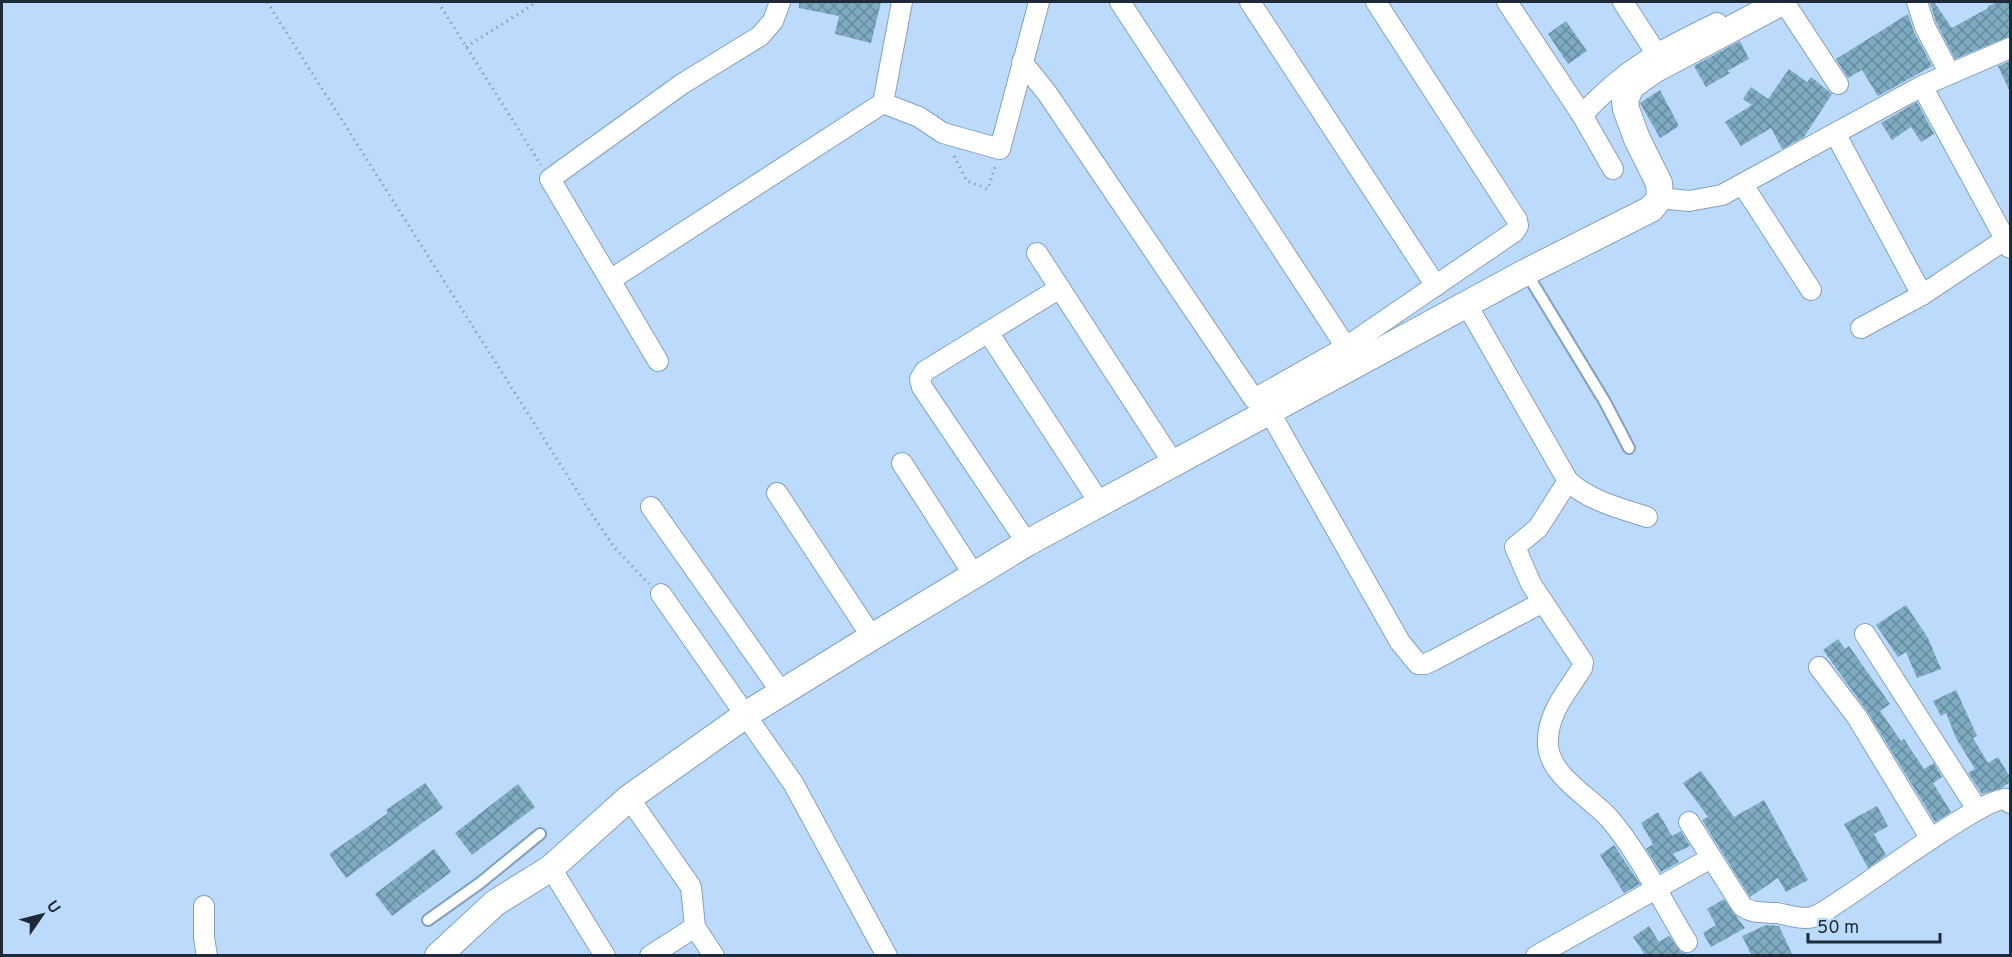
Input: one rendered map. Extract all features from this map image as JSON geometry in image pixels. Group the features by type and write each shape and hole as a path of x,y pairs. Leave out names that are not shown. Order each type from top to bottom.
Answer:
{"street":[{"path":"658,361 550,179 682,84 760,36 773,21 780,2"},
{"path":"610,280 883,104 902,2"},
{"path":"883,104 919,117 943,133 1000,149 1039,2"},
{"path":"1120,2 1347,347"},
{"path":"1250,2 1436,286"},
{"path":"1022,62 1047,93 1254,399 1347,347 1514,232 1518,226 1517,220 1376,2"},
{"path":"1507,2 1582,115 1613,169"},
{"path":"1623,2 1656,53"},
{"path":"438,956 487,893 550,868 629,798 747,714 872,637 1027,543 1101,505 1526,272 1651,209 1660,198 1659,183 1637,138 1625,101 1630,86 1654,70 1783,2 1838,84"},
{"path":"1917,2 1922,20 1950,74"},
{"path":"1582,115 1609,85 1656,53 1751,4"},
{"path":"1660,198 1705,200 1743,185 1922,86 2010,48"},
{"path":"1861,328 1922,295 2008,243 1922,86"},
{"path":"1836,135 1922,295"},
{"path":"1743,185 1811,290"},
{"path":"1037,254 1174,464"},
{"path":"1027,543 922,387 920,379 925,371 1060,288"},
{"path":"1467,305 1568,481 1580,492 1596,500 1647,517"},
{"path":"988,332 1101,505"},
{"path":"1269,411 1400,642 1418,663 1425,664 1434,660 1543,603"},
{"path":"902,463 974,575"},
{"path":"1568,481 1538,528 1515,547 1515,552 1543,603 1583,662 1582,668 1558,703 1553,715 1548,745 1550,755 1579,792 1608,817 1687,942"},
{"path":"777,493 872,637"},
{"path":"651,507 782,693"},
{"path":"661,594 794,783 888,956"},
{"path":"1865,634 1977,809"},
{"path":"1819,667 1857,717 1931,839"},
{"path":"629,798 691,887 695,927 714,956"},
{"path":"1689,822 1742,906 1749,912 1812,917 1878,878 1977,809 1991,801 2009,798"},
{"path":"1536,956 1711,858"},
{"path":"550,868 605,956"},
{"path":"204,906 204,938 207,956"},
{"path":"650,956 695,927"}],"lane":[{"path":"1526,272 1605,402 1629,448"},
{"path":"428,920 487,893 540,834"}],"path":[{"path":"267,2 593,516 638,575 661,594"},
{"path":"438,2 550,179"},
{"path":"466,47 537,2"},
{"path":"943,133 967,181 988,189 1000,149"}],"building":[{"path":"799,2 881,2 871,43 835,34 839,16 799,8"},
{"path":"1934,2 1952,28 1988,6 1998,2 2010,2 2010,36 1955,59 1936,22 1930,3"},
{"path":"1908,14 1914,32 1932,66 1878,96 1862,70 1848,78 1836,59"},
{"path":"1566,21 1587,51 1568,64 1548,34"},
{"path":"1740,41 1749,59 1727,71 1730,73 1706,87 1694,66"},
{"path":"2010,61 2010,92 1998,66"},
{"path":"1789,69 1807,82 1811,77 1832,94 1804,137 1782,149 1771,128 1741,146 1725,122 1752,105 1743,99 1751,87 1768,99"},
{"path":"1660,90 1679,126 1660,138 1640,103"},
{"path":"1917,102 1934,134 1921,142 1911,127 1892,140 1881,123"},
{"path":"1906,605 1928,638 1941,669 1917,678 1906,652 1898,657 1876,625"},
{"path":"1838,639 1845,649 1849,646 1890,704 1880,711 1901,741 1904,739 1924,769 1934,763 1942,777 1933,783 1951,812 1935,822 1867,711 1823,650"},
{"path":"1956,690 1977,736 1973,738 1988,763 1998,757 2010,777 2010,782 2002,788 1982,794 1968,773 1975,769 1956,738 1946,713 1941,716 1933,701"},
{"path":"1701,771 1734,817 1764,800 1808,880 1786,892 1778,878 1750,897 1702,820 1708,817 1683,783"},
{"path":"425,783 443,808 346,878 329,854 388,813 386,810"},
{"path":"518,784 535,807 472,855 455,833"},
{"path":"1877,806 1888,826 1874,834 1886,855 1868,868 1844,824"},
{"path":"1658,812 1672,836 1681,831 1690,846 1673,854 1679,862 1661,872 1646,849 1653,844 1641,823"},
{"path":"1614,845 1640,884 1624,893 1600,855"},
{"path":"434,849 451,872 392,916 375,894"},
{"path":"1724,899 1745,928 1711,947 1703,933 1716,925 1707,909"},
{"path":"1766,925 1779,926 1793,956 1752,956 1742,936"},
{"path":"1649,926 1659,942 1669,936 1681,952 1692,956 1640,956 1644,953 1633,937"}]}
